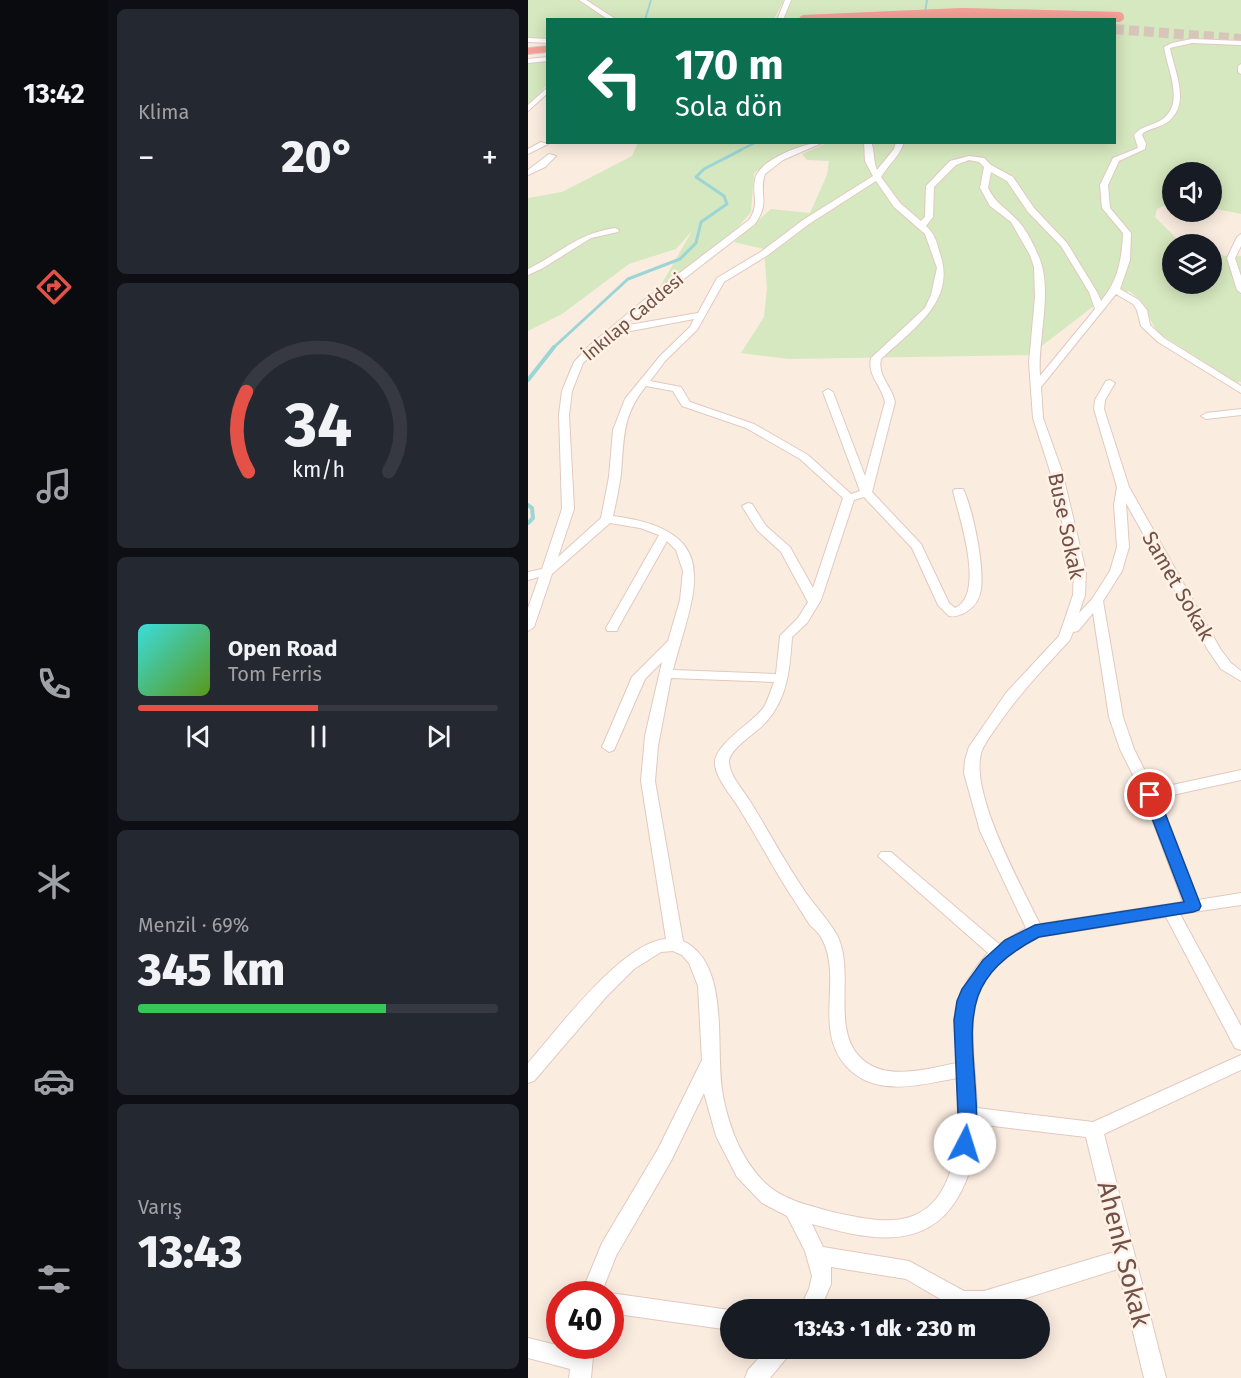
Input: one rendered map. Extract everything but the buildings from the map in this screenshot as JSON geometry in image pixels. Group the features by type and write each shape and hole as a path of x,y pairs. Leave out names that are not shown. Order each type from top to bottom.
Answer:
{"highway":[{"path":"857,18 962,14 1119,17"},
{"path":"528,50 546,46"}],"street":[{"path":"582,0 611,18"},
{"path":"781,18 788,0"},
{"path":"1029,11 1033,18"},
{"path":"528,40 546,44"},
{"path":"1035,388 1115,290 1126,261 1128,240 1126,229 1106,208 1105,180 1116,160 1141,149 1142,144 1138,135 1142,130 1165,121 1176,109 1177,99 1167,47 1198,42 1241,43"},
{"path":"528,61 546,59"},
{"path":"1241,66 1241,72"},
{"path":"528,109 546,91"},
{"path":"528,142 544,144 528,152"},
{"name":"İnkılap Caddesi","path":"528,627 549,571 568,509 563,438 567,391 585,354 752,222 760,209 762,194 759,177 767,167 817,144"},
{"path":"866,493 890,402 888,393 875,374 875,361 879,354 927,312 934,300 941,268 931,237 922,225 897,206 877,177 869,161 868,144"},
{"path":"528,576 549,571 607,519 615,477 618,430 630,399 663,358 688,334 720,280 877,177 885,163 898,150 900,144"},
{"path":"528,172 542,165 552,156"},
{"path":"922,225 929,217 930,186 953,163 961,159 973,158 983,161 988,167 1013,182 1031,210 1059,238 1093,292 1099,309"},
{"name":"Buse Sokak","path":"988,167 984,188 993,204 1014,221 1034,255 1038,267 1040,297 1035,340 1035,388 1038,418 1056,471 1080,572 1079,595 1065,637 1011,696 976,747 972,760 971,773 982,813 1035,931"},
{"path":"528,272 546,264 585,236 615,230"},
{"path":"1241,237 1231,258 1241,290"},
{"path":"1115,290 1136,302 1142,310 1146,326 1161,340 1241,390"},
{"path":"612,331 701,315"},
{"path":"642,382 677,389 686,404 735,419 771,437 811,462 849,498"},
{"path":"1065,637 1097,601 1116,572 1121,558 1123,546 1120,505 1123,488 1099,409 1100,400 1110,383"},
{"path":"828,392 866,493 917,547 944,605 953,613 964,609 975,594 976,582 976,565 959,491"},
{"path":"1206,416 1241,412"},
{"name":"Samet Sokak","path":"1123,488 1215,650 1226,666 1241,677"},
{"path":"849,498 866,493"},
{"path":"849,498 814,602 803,620 786,636 782,678 771,707 761,720 731,746 723,756 722,764 760,833 830,939 835,960 836,1020 839,1037 846,1052 867,1074 888,1079 965,1069"},
{"path":"748,506 761,528 786,550 814,602"},
{"path":"607,519 645,524 665,534 683,552 689,567 686,598 665,674 649,753 647,783 675,944"},
{"path":"612,628 665,534"},
{"path":"1097,601 1116,717 1127,749 1150,795 1193,906"},
{"path":"609,747 639,677 674,643"},
{"path":"665,674 782,678"},
{"path":"1150,795 1241,775"},
{"path":"886,856 1000,954"},
{"path":"528,1076 622,970 644,953 665,945 675,944 688,950 695,957 704,976 712,1096 717,1120 744,1173 762,1194 794,1210 867,1227 912,1226 927,1219 949,1196 956,1182 963,1157 967,1115 963,1020 966,1001 978,976 1010,944 1035,931 1241,899"},
{"path":"1170,910 1241,1043"},
{"path":"596,1281 610,1247 668,1150 710,1061"},
{"path":"967,1115 1094,1130 1241,1062"},
{"name":"Ahenk Sokak","path":"1094,1130 1155,1378"},
{"path":"794,1210 817,1256 822,1276 821,1285 814,1299"},
{"path":"817,1256 909,1270 969,1302 984,1301 1125,1258"},
{"path":"624,1305 720,1319"},
{"path":"528,1348 582,1362"},
{"path":"756,1378 772,1359"}],"green space":[{"path":"528,0 578,0 608,18 546,18 546,41 528,39"},
{"path":"585,0 784,0 775,18 615,18"},
{"path":"792,0 1241,0 1241,214 1222,210 1222,162 1162,162 1162,206 1157,209 1155,217 1172,234 1162,234 1162,294 1222,294 1222,255 1241,256 1241,382 1236,382 1160,334 1141,302 1129,291 1095,305 1030,355 789,359 741,353 764,317 767,288 764,249 734,242 771,209 810,213 827,175 829,161 807,160 802,154 825,144 1116,144 1116,18 841,16 783,18"},
{"path":"546,60 546,86 528,105 528,62"},
{"path":"638,144 811,144 772,160 754,173 751,212 735,231 660,287 692,231 676,249 629,264 562,314 528,331 528,274 544,268 586,238 615,229 602,230 580,239 528,270 528,198 562,192 632,156"}],"waterway":[{"path":"646,18 651,0"},
{"path":"927,0 925,12 936,18"},
{"path":"738,151 753,144"},
{"path":"554,347 628,279 680,259 696,243 701,222 727,204 724,196 696,177 704,169 741,150"},
{"path":"528,380 554,347"},
{"path":"528,505 532,508 533,518 528,523"}],"tunnel":[{"path":"1116,29 1241,39"}],"route":[{"path":"965,1144 967,1115 963,1020 966,1001 971,989 978,976 988,965 1010,944 1035,931 1193,906 1150,795"}]}
